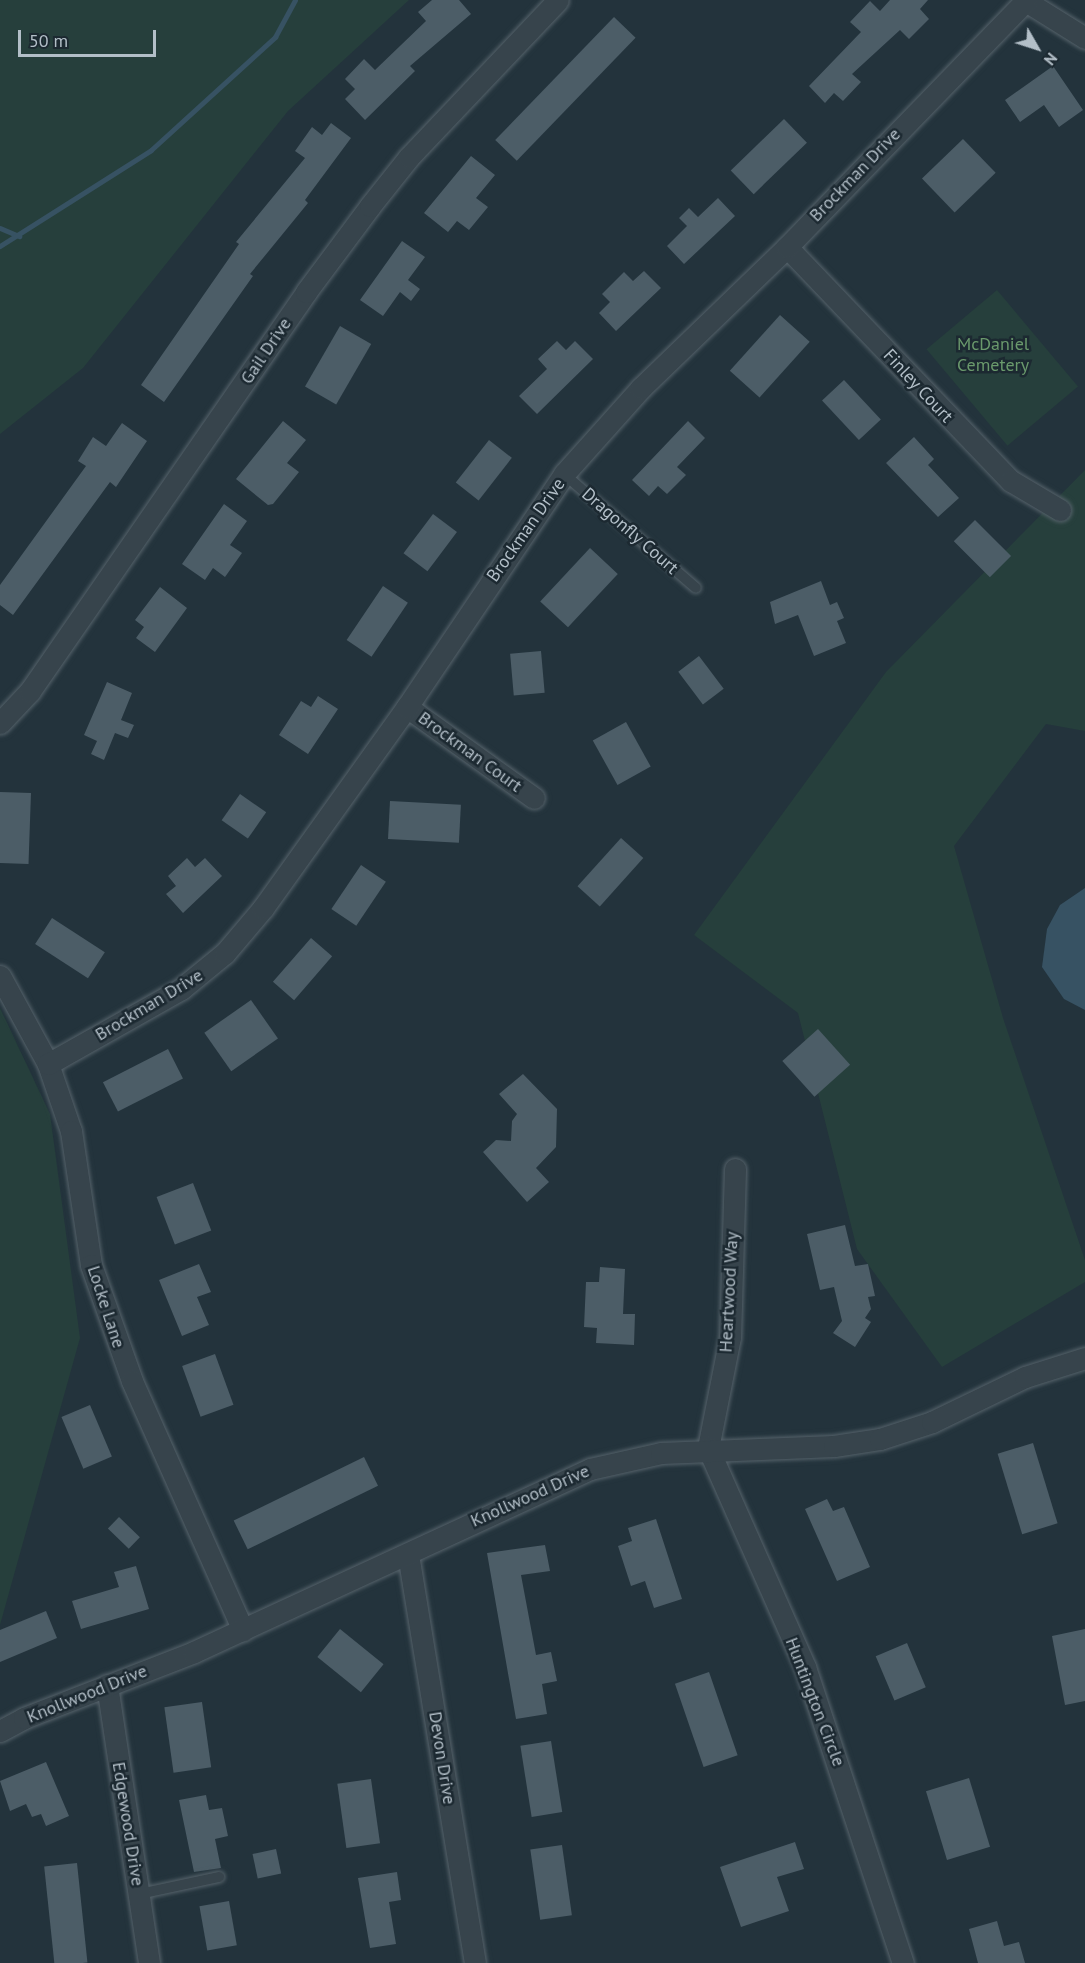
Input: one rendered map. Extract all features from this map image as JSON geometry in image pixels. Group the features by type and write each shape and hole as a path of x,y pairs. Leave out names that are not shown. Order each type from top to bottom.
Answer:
{"street":[{"name":"Gail Drive","path":"0,723 30,692 370,206 409,157 558,0"},
{"path":"1024,1 1085,38"},
{"name":"Brockman Drive","path":"48,1064 181,989 225,953 262,908 407,707 564,474 650,380 787,247 1024,1"},
{"name":"Finley Court","path":"787,247 1011,481 1060,510"},
{"name":"Brockman Court","path":"407,707 534,798"},
{"name":"Locke Lane","path":"0,976 48,1064 71,1131 98,1290 155,1435 243,1630"},
{"name":"Heartwood Way","path":"708,1448 730,1337 735,1169"},
{"name":"Knollwood Drive","path":"0,1731 107,1684 243,1630 590,1469 630,1458 708,1448 792,1449 880,1439 932,1422 1025,1377 1085,1358"},
{"name":"Huntington Circle","path":"708,1448 805,1667 903,1963"},
{"name":"Devon Drive","path":"408,1554 475,1963"},
{"name":"Edgewood Drive","path":"107,1684 149,1963"}],"lane":[{"name":"Dragonfly Court","path":"564,474 696,588"},
{"path":"139,1893 219,1877"}],"green space":[{"path":"0,0 409,0 288,111 83,368 0,434"},
{"name":"McDaniel Cemetery","path":"997,290 1078,387 1008,446 927,349"},
{"path":"1085,470 1085,731 1046,724 954,846 1003,1018 1085,1260 1085,1282 942,1367 857,1249 798,1013 694,935 886,672"},
{"path":"0,1008 50,1114 80,1338 0,1625"}],"water":[{"path":"1085,888 1085,1010 1064,999 1042,967 1047,929 1060,905"}],"building":[{"path":"432,0 459,0 471,14 410,66 415,71 365,120 345,99 355,89 345,79 364,59 375,70 426,21 418,12"},
{"path":"890,0 928,0 920,9 929,19 909,39 900,30 852,74 861,82 843,101 834,93 825,103 809,86 861,32 850,22 870,1 880,11"},
{"path":"614,17 636,38 517,161 495,140"},
{"path":"1053,66 1083,110 1059,127 1044,105 1020,122 1005,100"},
{"path":"784,119 807,143 754,194 731,170"},
{"path":"331,123 351,138 305,200 308,203 250,274 253,276 164,402 141,385 239,244 236,242 305,158 295,151 312,127 322,135"},
{"path":"963,139 996,173 955,212 922,179"},
{"path":"471,156 495,175 476,198 488,207 469,230 457,221 448,232 424,213"},
{"path":"718,198 735,216 684,264 667,246 687,226 679,218 689,208 698,217"},
{"path":"402,241 425,257 408,280 420,289 411,301 400,292 383,316 360,300"},
{"path":"644,271 661,288 616,331 599,313 610,302 602,294 624,272 633,281"},
{"path":"780,315 810,342 760,398 730,371"},
{"path":"340,326 371,344 336,405 305,387"},
{"path":"557,341 566,350 575,341 593,359 537,414 519,396 547,369 538,359"},
{"path":"844,380 881,419 859,440 822,400"},
{"path":"283,421 306,440 287,463 299,472 273,504 268,505 236,479"},
{"path":"688,421 705,438 677,467 686,475 667,494 658,486 649,496 632,480"},
{"path":"122,423 147,441 116,487 110,482 13,615 0,605 0,585 86,466 78,461 93,437 106,446"},
{"path":"914,437 934,459 928,465 959,498 938,517 886,463"},
{"path":"489,440 512,458 479,500 456,483"},
{"path":"224,504 247,521 230,545 242,553 225,577 213,568 205,580 182,564"},
{"path":"433,514 457,532 427,571 404,553"},
{"path":"975,520 1011,556 990,577 954,541"},
{"path":"590,548 618,574 568,627 540,601"},
{"path":"821,581 830,605 837,602 844,618 837,621 846,643 814,656 798,615 775,624 770,602"},
{"path":"383,586 408,603 372,657 347,640"},
{"path":"160,587 187,608 155,652 136,638 144,627 135,620"},
{"path":"541,651 545,693 514,696 510,654"},
{"path":"699,656 724,689 703,704 678,672"},
{"path":"107,682 132,693 121,720 134,725 128,738 115,733 104,760 91,754 97,741 84,735"},
{"path":"318,696 338,709 308,754 279,735 301,701 311,707"},
{"path":"626,722 651,767 617,785 593,740"},
{"path":"0,792 31,793 29,864 0,863"},
{"path":"240,794 266,812 248,839 222,820"},
{"path":"390,801 461,805 459,843 388,839"},
{"path":"621,838 643,858 600,906 578,886"},
{"path":"187,858 195,867 205,858 222,876 183,913 166,894 176,886 168,876"},
{"path":"361,865 386,882 356,926 331,909"},
{"path":"52,918 105,952 88,978 35,944"},
{"path":"311,938 332,956 294,1000 273,982"},
{"path":"251,1000 278,1039 231,1071 204,1033"},
{"path":"818,1029 850,1065 814,1097 782,1061"},
{"path":"168,1049 183,1078 118,1112 103,1082"},
{"path":"523,1074 557,1109 556,1147 536,1168 549,1182 527,1202 483,1152 496,1140 511,1141 512,1121 517,1114 499,1094"},
{"path":"193,1183 211,1231 175,1245 157,1197"},
{"path":"845,1225 855,1266 868,1264 875,1296 868,1297 871,1309 865,1318 871,1322 855,1347 833,1333 842,1321 834,1287 820,1290 807,1234"},
{"path":"199,1264 211,1292 197,1297 209,1325 182,1336 159,1280"},
{"path":"600,1267 625,1269 623,1314 635,1314 634,1345 596,1343 597,1328 584,1327 586,1282 599,1282"},
{"path":"215,1354 233,1405 201,1417 182,1366"},
{"path":"90,1405 112,1457 83,1469 61,1417"},
{"path":"1033,1443 1058,1523 1022,1534 998,1454"},
{"path":"364,1457 378,1486 248,1549 234,1521"},
{"path":"827,1499 833,1511 844,1507 870,1567 837,1581 805,1509"},
{"path":"119,1517 140,1537 129,1549 108,1529"},
{"path":"656,1519 682,1599 654,1608 645,1581 631,1586 618,1546 632,1541 628,1528"},
{"path":"545,1545 550,1571 521,1575 536,1655 551,1652 557,1681 542,1684 547,1714 516,1719 487,1553"},
{"path":"136,1566 149,1609 81,1629 72,1601 119,1587 114,1572"},
{"path":"46,1611 57,1638 0,1662 0,1630"},
{"path":"340,1629 384,1664 361,1692 317,1657"},
{"path":"1085,1629 1085,1701 1065,1705 1052,1636"},
{"path":"907,1643 926,1687 894,1700 876,1656"},
{"path":"709,1672 738,1755 704,1767 675,1684"},
{"path":"202,1702 211,1767 174,1773 164,1707"},
{"path":"551,1741 562,1812 532,1817 520,1746"},
{"path":"46,1762 69,1816 46,1826 41,1814 32,1817 26,1804 10,1811 0,1781"},
{"path":"969,1778 990,1847 947,1860 926,1791"},
{"path":"371,1779 380,1843 346,1848 337,1784"},
{"path":"206,1795 209,1810 222,1808 228,1836 215,1839 221,1868 194,1872 179,1800"},
{"path":"795,1842 804,1869 777,1877 789,1911 741,1927 720,1867"},
{"path":"562,1845 572,1915 540,1920 530,1849"},
{"path":"276,1849 281,1873 258,1878 253,1854"},
{"path":"77,1863 87,1962 54,1963 44,1866"},
{"path":"397,1872 401,1900 389,1902 396,1944 370,1948 358,1878"},
{"path":"229,1901 237,1945 207,1951 199,1906"},
{"path":"997,1921 1004,1946 1019,1942 1025,1963 978,1963 969,1929"}],"waterway":[{"path":"0,246 151,150 275,37 295,0"},
{"path":"0,228 19,236"}]}
